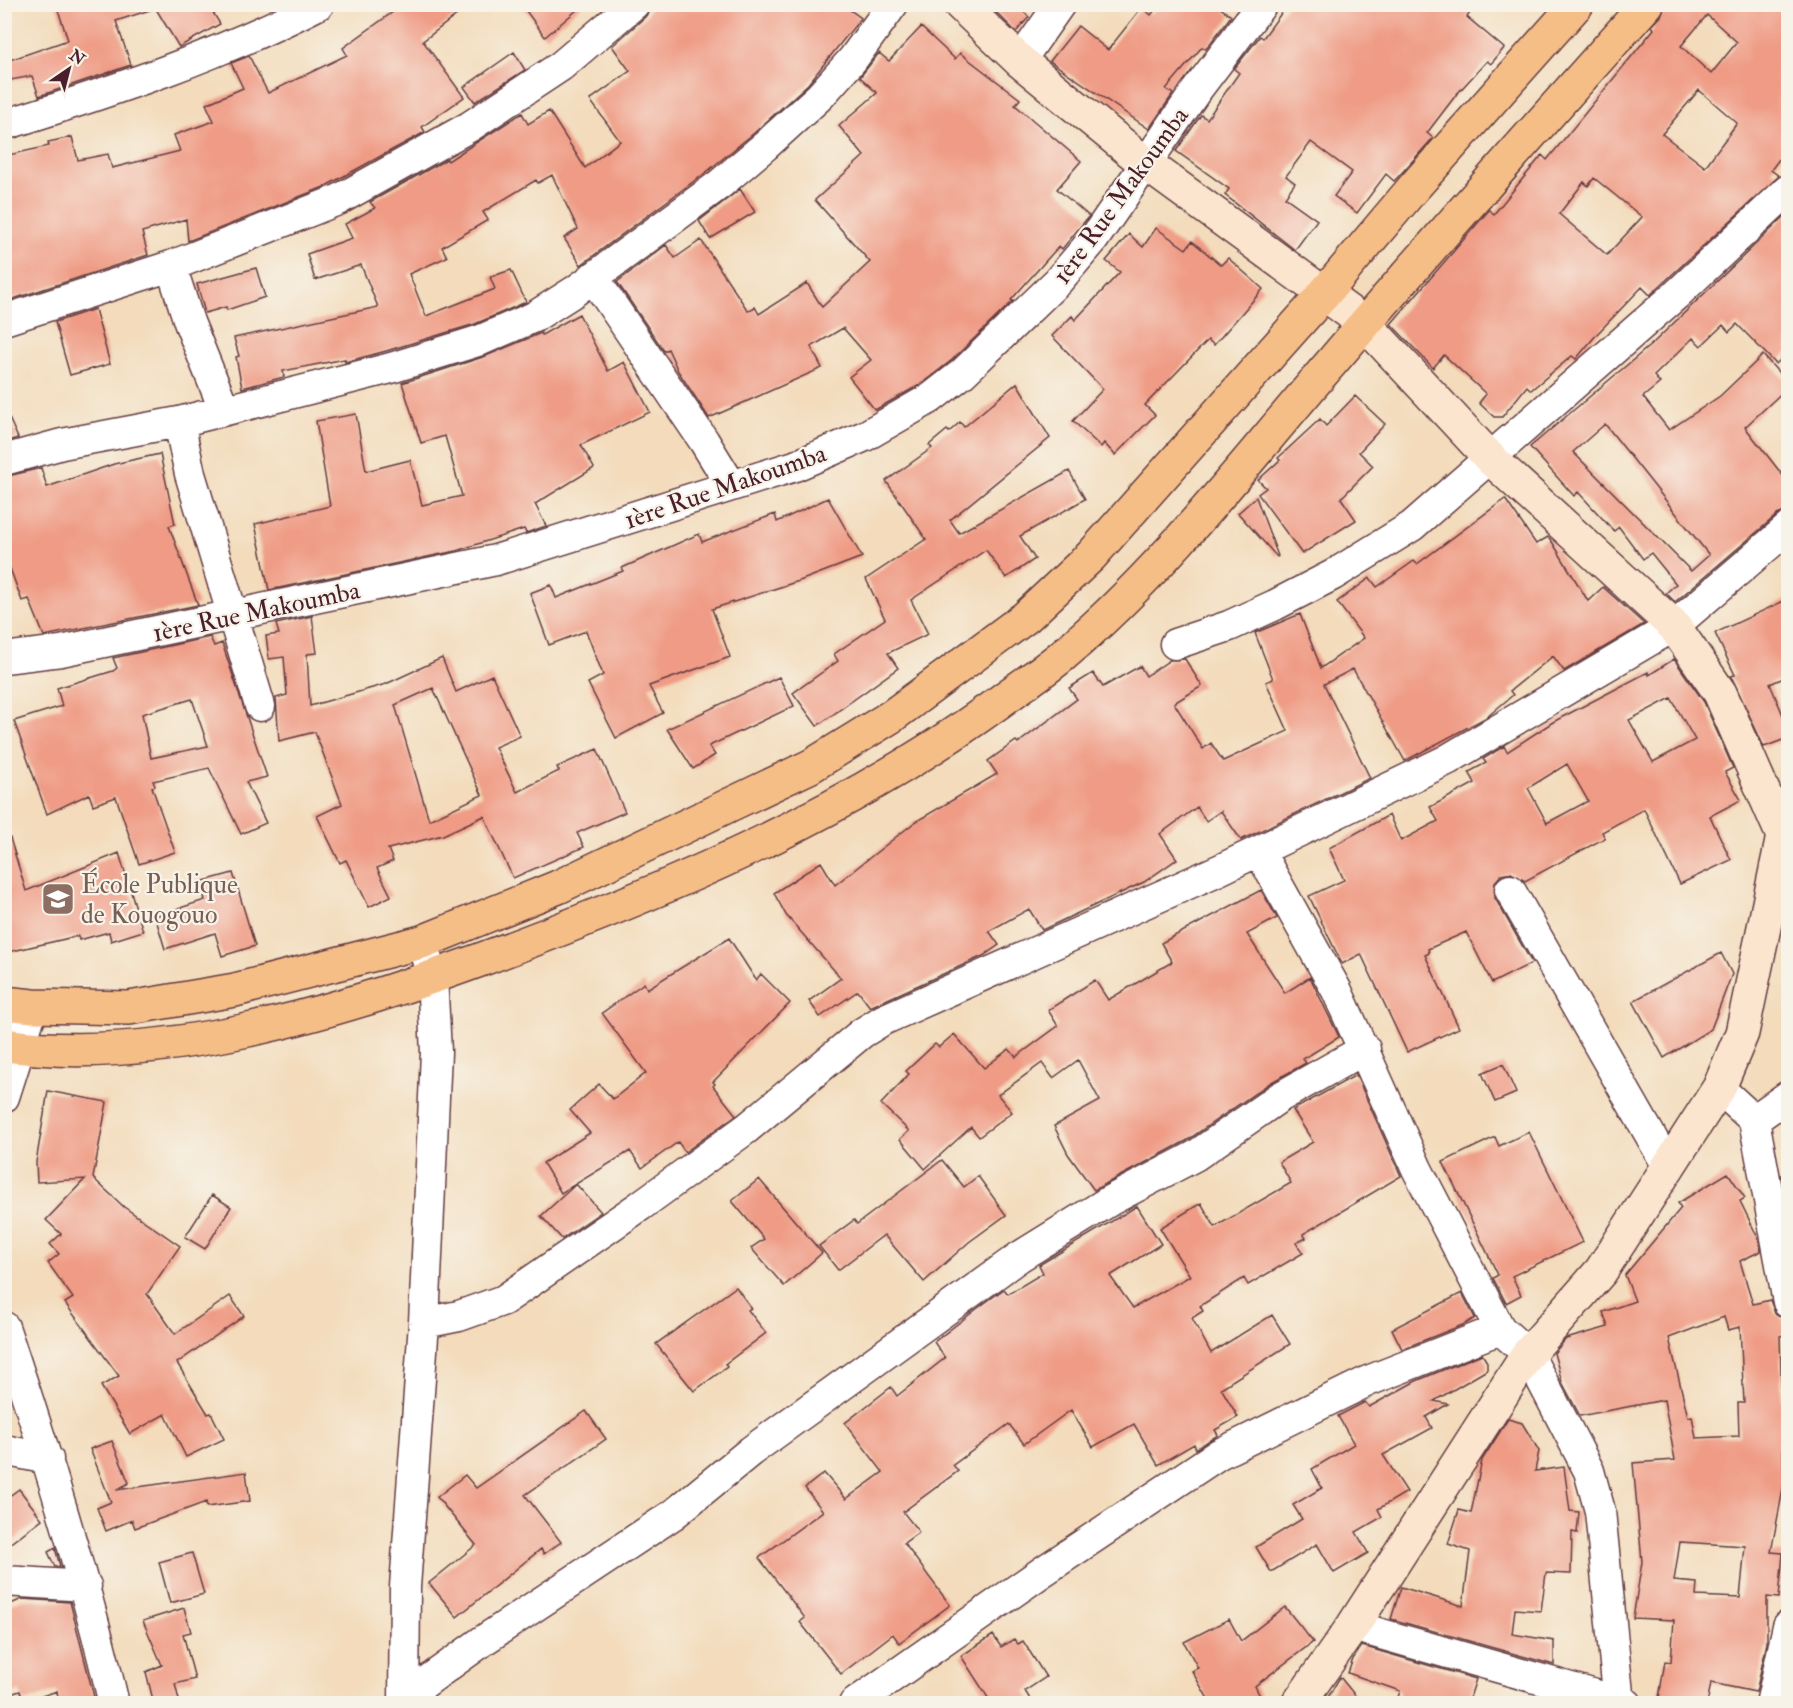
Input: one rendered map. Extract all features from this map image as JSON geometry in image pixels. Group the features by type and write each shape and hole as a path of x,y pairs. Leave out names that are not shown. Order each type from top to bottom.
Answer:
{"main road":[{"path":"19,1005 141,1006 235,990 422,942 558,887 746,798 811,766 892,716 1026,617 1091,556 1323,296 1415,186 1577,4"},
{"path":"13,1046 157,1046 294,1019 432,977 634,900 758,847 936,747 1061,657 1131,593 1364,323 1647,4"}],"street":[{"path":"4,125 188,65 264,33 319,4"},
{"path":"4,320 171,266 338,200 469,127 561,66 634,4"},
{"path":"4,460 62,444 179,422 391,368 481,340 534,317 720,184 765,146 820,96 853,59 893,4"},
{"path":"960,4 1020,61 1145,163 1323,296 1364,323 1491,459 1674,626 1720,693 1786,830 1742,1033 1719,1088 1601,1271 1528,1354 1353,1626 1298,1704"},
{"path":"1020,61 1060,4"},
{"name":"1ère Rue Makoumba","path":"4,658 61,651 496,560 795,466 865,436 905,415 947,386 996,344 1058,281 1093,240 1145,163 1262,4"},
{"path":"1175,644 1229,626 1333,575 1412,526 1676,295 1788,190"},
{"path":"171,266 189,322 224,410"},
{"path":"593,277 704,441 731,485"},
{"path":"179,422 190,474 260,706"},
{"path":"424,1323 459,1316 504,1300 746,1129 846,1046 883,1020 1260,851 1447,760 1674,626 1788,528"},
{"path":"1260,851 1365,1049 1417,1169 1500,1329 1528,1354 1589,1471 1600,1511 1622,1703 1353,1626"},
{"path":"1509,890 1669,1168"},
{"path":"404,1700 405,1587 424,1323 436,1052 432,977 422,942"},
{"path":"4,1097 19,1005"},
{"path":"404,1700 484,1640 674,1514 751,1451 1019,1257 1111,1200 1195,1156 1280,1097 1365,1049"},
{"path":"1719,1088 1754,1120 1788,1302"},
{"path":"1754,1120 1788,1096"},
{"path":"4,1327 48,1459 86,1586 114,1704"},
{"path":"854,1704 1042,1572 1219,1454 1368,1381 1500,1329"},
{"path":"4,1450 48,1459"},
{"path":"4,1581 86,1586"},
{"path":"1771,1704 1788,1626"}],"building":[{"path":"56,4 152,4 153,9 116,21 131,65 39,96 32,76 11,80 7,61 68,40"},
{"path":"153,4 208,4 220,24 179,47"},
{"path":"404,4 471,4 423,41 464,97 422,127 425,132 324,187 188,241 186,219 142,232 148,255 4,302 4,156 49,146 48,142 72,137 78,160 108,154 112,168 180,151 174,135 214,121 206,104 243,88 231,63 249,56 268,93 347,55 343,48"},
{"path":"521,4 584,4 545,37"},
{"path":"654,4 842,4 861,18 808,84 754,133 709,170 581,265 564,238 578,229 552,175 538,183 536,180 483,212 488,220 442,247 447,257 409,274 426,316 495,289 490,277 511,270 526,302 475,324 386,351 345,362 345,359 283,371 284,377 242,388 236,357 239,356 234,338 378,307 361,265 315,280 307,254 352,238 345,224 375,208 370,202 447,159 448,161 522,113 528,124 549,111 585,168 620,141 590,100 630,71 612,46 645,17"},
{"path":"988,4 1015,4 1029,17 1016,32"},
{"path":"1160,4 1215,4 1231,16 1206,49 1202,47 1166,89 1173,94 1149,129 1050,61 1078,26 1108,50 1142,7 1151,15"},
{"path":"1288,4 1476,4 1467,17 1504,48 1491,64 1487,61 1456,95 1427,133 1433,138 1394,181 1386,174 1357,213 1334,196 1352,172 1311,142 1286,176 1295,183 1285,197 1317,220 1295,250 1225,195 1229,189 1176,151 1201,115 1207,119 1239,73 1234,69 1260,36 1263,38"},
{"path":"1665,4 1788,4 1788,147 1771,170 1779,176 1650,295 1642,287 1576,359 1572,356 1531,390 1527,386 1502,417 1494,417 1479,403 1486,394 1444,355 1433,368 1391,324 1489,210 1494,214 1542,155 1547,160 1654,29 1652,26 1661,16","holes":["1707,15 1737,42 1711,74 1681,46","1699,90 1737,123 1705,167 1662,134","1594,178 1642,217 1607,255 1559,214 1584,182 1588,186"]},
{"path":"921,27 955,59 960,53 1020,99 1015,105 1081,161 1057,189 1089,216 1062,249 1059,246 1011,300 1013,301 952,360 921,384 875,410 849,377 871,360 843,328 811,347 822,368 709,418 678,371 668,349 664,351 617,282 666,245 675,258 701,240 748,311 755,307 759,314 807,283 822,307 870,262 815,200 864,156 839,126 877,93 860,77 879,53 889,61"},
{"path":"514,52 525,70 475,102 464,87"},
{"path":"740,189 755,212 710,239 699,221"},
{"path":"1788,213 1788,352 1776,364 1737,324 1729,332 1723,325 1701,346 1693,338 1654,376 1660,383 1643,397 1669,430 1720,396 1763,355 1788,383 1788,387 1745,427 1788,482 1788,511 1777,515 1675,602 1666,593 1676,584 1651,553 1643,559 1619,527 1614,531 1578,492 1574,496 1530,447 1653,343","holes":["1605,424 1709,555 1691,571 1573,452"]},
{"path":"1156,228 1186,249 1192,241 1221,265 1228,258 1263,289 1214,345 1208,340 1145,405 1155,415 1115,455 1104,443 1101,447 1073,421 1103,389 1052,336 1072,316 1075,320 1120,272 1106,261 1129,234 1143,247"},
{"path":"256,268 265,297 227,310 226,307 205,313 197,284"},
{"path":"95,309 110,364 70,375 55,322"},
{"path":"579,314 608,371 624,362 650,412 581,445 594,468 535,504 546,526 526,533 524,529 456,551 269,590 255,524 330,506 316,421 356,414 366,471 410,460 422,505 462,496 445,436 421,443 402,383 486,356 541,333 542,335"},
{"path":"1017,383 1050,438 950,520 959,533 1069,471 1085,499 1020,536 1035,559 1006,578 986,550 911,600 928,634 888,653 898,668 817,726 793,693 838,661 834,654 885,619 866,579 926,539 886,481 932,448 929,445 947,430 949,432 960,422 964,427"},
{"path":"1355,396 1385,424 1359,452 1373,466 1341,498 1356,520 1302,554 1258,494 1266,488 1258,480 1320,419 1326,426"},
{"path":"4,407 18,438 4,442"},
{"path":"160,454 175,524 169,526 198,605 44,636 29,599 22,601 4,552 4,477 41,468 47,487 114,464"},
{"path":"1256,497 1278,556 1277,557 1238,513"},
{"path":"828,498 862,557 802,580 712,609 730,657 649,686 663,713 616,738 588,683 603,675 586,631 549,645 530,593 551,585 556,598 623,571 622,568 699,534 702,542 775,514 777,522"},
{"path":"1505,499 1536,544 1548,537 1551,540 1588,601 1603,587 1644,624 1564,671 1553,656 1510,691 1513,695 1487,717 1405,761 1353,669 1324,684 1370,778 1241,840 1221,811 1206,821 1197,807 1160,834 1177,859 1144,882 1042,930 1029,909 989,931 999,945 983,956 870,1007 858,991 820,1017 809,1001 841,978 786,915 774,893 821,862 835,885 915,822 997,774 988,761 1016,741 1018,743 1077,699 1069,688 1093,673 1103,687 1140,666 1146,676 1170,660 1185,659 1202,686 1174,703 1203,749 1211,743 1223,761 1288,731 1266,682 1273,679 1255,633 1300,614 1321,668 1364,638 1337,602 1370,578 1377,587 1414,561 1417,564"},
{"path":"1788,599 1788,676 1770,684 1788,727 1788,738 1764,747 1731,676 1735,675 1715,633"},
{"path":"312,616 317,653 307,654 310,706 386,684 442,658 456,692 492,675 520,736 495,747 517,792 559,771 557,767 597,749 625,812 577,833 584,847 513,878 484,816 443,835 388,849 393,861 377,868 391,896 369,907 346,860 340,863 317,816 342,804 315,732 279,741 276,698 287,695 284,657 269,659 266,636 279,634 276,624","holes":["433,688 482,795 429,820 395,705"]},
{"path":"210,637 214,646 222,643 267,777 246,782 266,823 241,834 209,768 153,781 155,786 152,787 175,852 139,864 116,797 93,805 89,794 47,814 14,721 62,706 57,688 113,671 117,668 113,658","holes":["192,699 208,746 151,758 142,714"]},
{"path":"1674,659 1704,702 1733,768 1725,772 1741,800 1710,816 1731,860 1680,884 1644,809 1602,832 1605,838 1525,881 1511,873 1501,875 1495,882 1495,898 1532,963 1492,983 1466,932 1428,949 1429,953 1425,955 1459,1028 1407,1052 1361,954 1342,964 1309,896 1344,880 1329,848 1389,815 1401,841 1438,821 1430,807 1475,783 1469,772 1486,763 1483,759 1504,746 1507,752 1553,722 1648,672 1649,675","holes":["1671,698 1695,740 1653,762 1629,720","1567,764 1588,801 1547,823 1528,788"]},
{"path":"779,677 794,706 709,746 715,755 693,769 667,729"},
{"path":"10,838 26,891 119,853 143,931 111,941 109,932 79,940 78,936 4,953 4,839"},
{"path":"233,873 255,946 222,956 215,933 165,949 155,916 205,900 200,882"},
{"path":"1261,890 1277,918 1247,934 1285,993 1310,977 1339,1037 1303,1059 1306,1063 1270,1083 1186,1141 1094,1190 1068,1154 1054,1126 1100,1101 1078,1060 1053,1078 1042,1063 998,1095 1012,1112 979,1137 971,1127 925,1169 900,1139 909,1131 881,1104 909,1074 906,1071 935,1044 939,1047 954,1034 984,1068 1009,1049 1016,1057 1058,1026 1048,1010 1095,980 1108,1000 1172,962 1161,943"},
{"path":"729,938 756,980 761,974 790,1003 713,1082 715,1084 713,1086 736,1115 685,1152 678,1142 642,1168 630,1151 561,1193 543,1163 590,1133 570,1110 599,1084 613,1099 646,1073 602,1013 644,983 647,989"},
{"path":"1721,953 1732,974 1711,1029 1664,1058 1633,1001"},
{"path":"1503,1064 1516,1093 1495,1102 1482,1073"},
{"path":"1356,1075 1401,1176 1303,1234 1306,1238 1296,1243 1303,1253 1248,1285 1244,1278 1200,1306 1203,1311 1192,1318 1211,1353 1272,1315 1290,1344 1221,1388 1238,1417 1215,1430 1218,1435 1196,1449 1194,1444 1158,1465 1134,1424 1093,1447 1071,1410 1024,1444 1009,1424 953,1465 958,1471 903,1512 919,1532 904,1543 950,1605 899,1643 893,1634 841,1674 800,1622 805,1618 759,1558 823,1511 805,1488 824,1473 846,1499 883,1472 845,1423 891,1387 897,1396 945,1358 934,1342 982,1305 1004,1289 1008,1294 1043,1273 1039,1265 1137,1206 1161,1244 1110,1276 1133,1308 1190,1276 1160,1228 1201,1203 1215,1227 1291,1183 1279,1162 1313,1142 1293,1110"},
{"path":"48,1091 107,1102 93,1178 124,1207 180,1246 147,1294 175,1334 230,1296 244,1316 177,1363 208,1414 211,1413 224,1439 186,1457 165,1414 130,1434 101,1386 119,1376 65,1303 73,1298 48,1263 59,1254 50,1244 61,1234 46,1220 85,1179 37,1182 36,1162"},
{"path":"1529,1132 1583,1242 1512,1276 1521,1295 1506,1303 1493,1278 1498,1275 1443,1162 1495,1137 1499,1146"},
{"path":"942,1160 964,1187 978,1176 1006,1215 969,1242 924,1282 884,1235 838,1270 819,1246 854,1220 857,1224"},
{"path":"1728,1173 1745,1198 1740,1201 1759,1240 1761,1251 1740,1261 1753,1304 1770,1300 1775,1313 1783,1318 1787,1334 1780,1336 1784,1484 1771,1552 1783,1553 1779,1598 1767,1597 1767,1643 1756,1692 1711,1683 1707,1704 1691,1704 1659,1698 1665,1661 1671,1662 1674,1620 1633,1618 1642,1562 1633,1463 1675,1460 1664,1400 1580,1416 1562,1382 1554,1353 1566,1339 1608,1327 1603,1312 1635,1301 1625,1275 1681,1208 1678,1203","holes":["1724,1317 1728,1330 1740,1327 1744,1403 1738,1403 1739,1436 1696,1438 1692,1416 1688,1417 1669,1338","1680,1542 1745,1546 1740,1598 1696,1596 1697,1583 1674,1581"]},
{"path":"759,1179 822,1253 784,1286 751,1248 764,1239 732,1201"},
{"path":"576,1184 601,1212 562,1239 541,1216"},
{"path":"212,1195 231,1207 205,1249 185,1237"},
{"path":"736,1287 751,1308 748,1310 766,1333 725,1364 727,1367 694,1391 656,1344"},
{"path":"1462,1293 1475,1318 1402,1349 1392,1329"},
{"path":"1482,1354 1487,1362 1487,1370 1434,1401 1448,1404 1426,1417 1432,1428 1383,1455 1407,1492 1378,1509 1382,1517 1356,1532 1368,1553 1334,1573 1317,1544 1271,1572 1256,1547 1302,1519 1293,1505 1322,1488 1312,1469 1354,1444 1338,1416 1365,1402 1369,1407 1416,1381"},
{"path":"586,1411 606,1439 525,1495 561,1542 544,1554 541,1549 457,1617 429,1583 476,1545 437,1497 465,1475 476,1488"},
{"path":"1508,1419 1522,1423 1539,1451 1535,1471 1564,1467 1570,1511 1579,1512 1577,1533 1572,1532 1571,1574 1546,1573 1541,1611 1515,1609 1512,1634 1554,1641 1554,1665 1391,1619 1401,1587 1463,1606 1470,1551 1448,1544 1459,1510 1471,1513 1482,1460"},
{"path":"112,1441 129,1483 116,1490 246,1472 250,1501 207,1507 206,1502 135,1528 132,1520 106,1531 97,1508 111,1502 90,1449"},
{"path":"19,1489 42,1519 4,1548 4,1500"},
{"path":"55,1548 61,1567 55,1567 48,1552"},
{"path":"192,1553 204,1594 170,1603 159,1562"},
{"path":"22,1599 70,1602 94,1697 59,1704 57,1691 24,1702 20,1691 4,1696 4,1607"},
{"path":"1285,1607 1313,1642 1255,1686 1264,1704 1211,1704 1192,1671 1198,1668 1184,1642 1229,1619 1241,1641"},
{"path":"184,1608 191,1632 183,1634 195,1679 175,1684 180,1704 154,1704 146,1672 162,1665 143,1621"},
{"path":"993,1635 1001,1647 1014,1639 1018,1644 1023,1641 1046,1677 1025,1691 1033,1704 992,1704 961,1656"},
{"path":"1362,1646 1476,1679 1468,1704 1396,1704 1400,1691 1348,1673 1353,1659"},
{"path":"1340,1677 1362,1704 1324,1704"}],"place":[{"name":"École Publique de Kouogouo","path":"58,899"}]}
